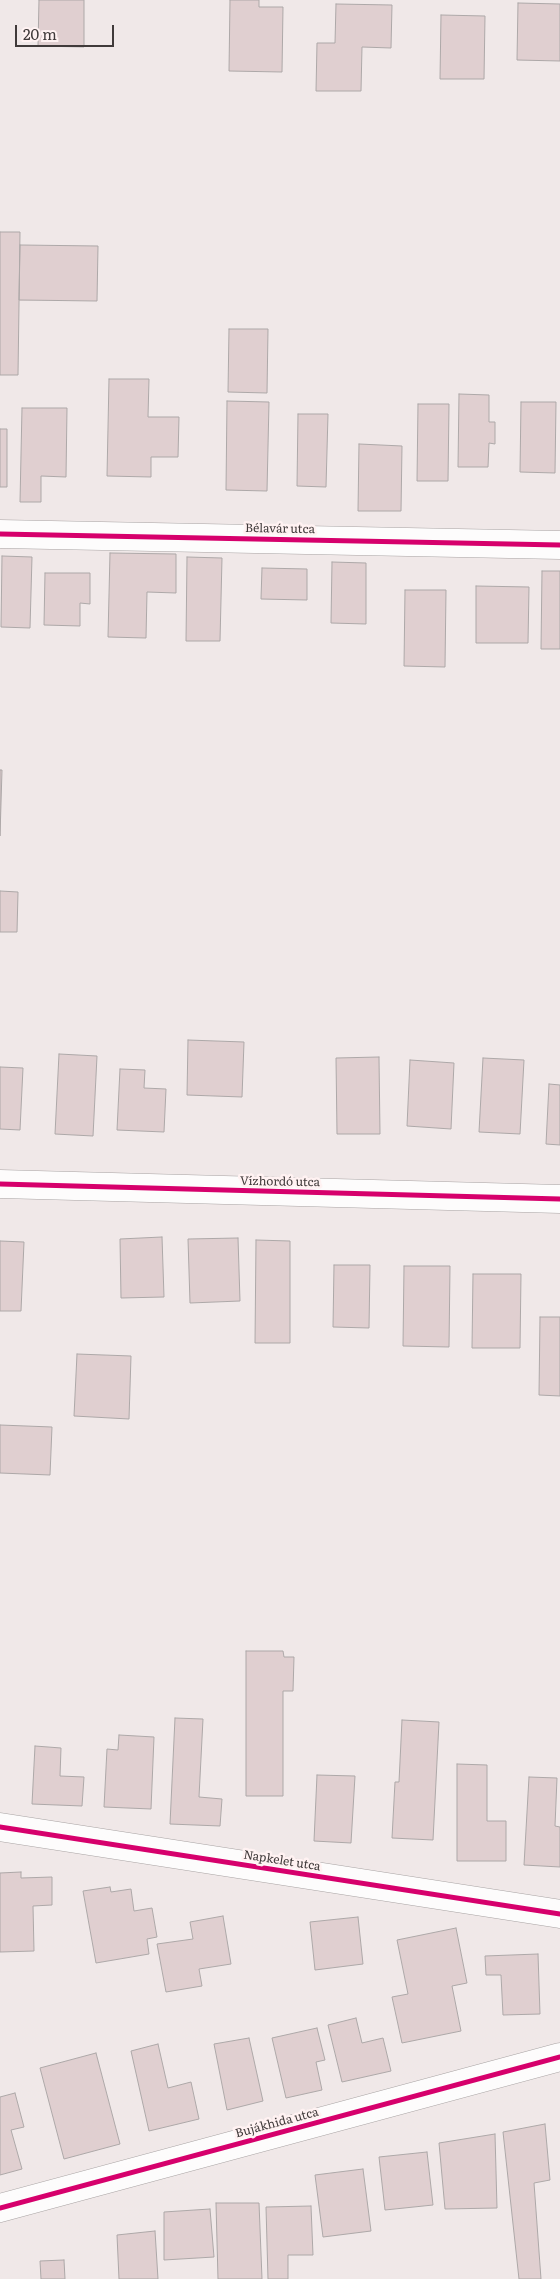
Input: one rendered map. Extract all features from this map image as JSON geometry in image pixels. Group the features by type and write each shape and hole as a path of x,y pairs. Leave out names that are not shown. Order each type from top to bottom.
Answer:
{"street":[{"name":"Bélavár utca","path":"0,534 560,545"},
{"name":"Vízhordó utca","path":"0,1184 560,1199"},
{"name":"Napkelet utca","path":"0,1827 560,1914"},
{"name":"Bujákhida utca","path":"0,2208 560,2057"}],"building":[{"path":"39,0 84,0 84,47 38,46"},
{"path":"230,0 259,0 259,7 283,7 282,72 229,71"},
{"path":"518,3 560,4 560,61 517,60"},
{"path":"336,4 392,5 391,48 362,47 361,91 316,91 317,43 335,43"},
{"path":"441,15 485,16 484,79 440,79"},
{"path":"0,232 20,232 18,375 0,375"},
{"path":"20,245 98,246 97,301 19,300"},
{"path":"229,329 268,329 267,393 228,392"},
{"path":"109,379 149,379 148,417 179,417 178,457 151,457 151,477 107,476"},
{"path":"459,394 489,395 489,422 495,422 495,444 489,443 488,467 458,467"},
{"path":"227,401 269,402 267,491 226,490"},
{"path":"521,402 556,402 555,473 520,472"},
{"path":"418,404 449,404 448,481 417,481"},
{"path":"22,408 67,408 66,477 41,476 41,502 20,502"},
{"path":"298,414 328,414 326,487 297,486"},
{"path":"0,429 7,429 7,487 0,487"},
{"path":"359,444 402,446 401,511 358,511"},
{"path":"110,553 176,554 176,593 147,592 146,638 108,637"},
{"path":"2,556 32,557 30,628 1,627"},
{"path":"187,557 222,558 220,641 186,641"},
{"path":"332,562 366,563 366,624 331,623"},
{"path":"262,568 307,569 307,600 261,599"},
{"path":"542,571 560,571 560,649 541,649"},
{"path":"45,573 90,573 90,604 80,603 80,626 44,625"},
{"path":"476,586 529,587 528,643 476,643"},
{"path":"405,590 446,590 445,667 404,666"},
{"path":"0,770 2,770 0,836"},
{"path":"0,891 18,892 17,932 0,932"},
{"path":"188,1040 244,1042 242,1097 187,1095"},
{"path":"59,1054 97,1056 93,1136 55,1134"},
{"path":"379,1057 380,1134 337,1134 336,1058"},
{"path":"483,1058 524,1060 520,1134 479,1132"},
{"path":"410,1060 454,1063 451,1129 407,1126"},
{"path":"0,1067 23,1068 20,1130 0,1129"},
{"path":"120,1069 145,1070 144,1088 166,1089 164,1132 117,1130"},
{"path":"549,1084 560,1085 560,1145 546,1144"},
{"path":"162,1237 164,1297 121,1298 120,1239"},
{"path":"238,1238 240,1301 190,1303 188,1239"},
{"path":"256,1240 290,1241 290,1343 255,1343"},
{"path":"0,1241 24,1242 21,1311 0,1311"},
{"path":"334,1265 370,1265 369,1328 333,1327"},
{"path":"404,1266 450,1266 449,1347 403,1346"},
{"path":"473,1274 521,1274 520,1348 472,1348"},
{"path":"540,1317 560,1317 560,1396 539,1395"},
{"path":"77,1354 131,1356 129,1419 74,1416"},
{"path":"0,1425 52,1427 50,1475 0,1473"},
{"path":"246,1651 283,1651 284,1657 294,1657 293,1691 283,1691 283,1796 246,1796"},
{"path":"175,1718 203,1719 199,1797 222,1799 220,1826 170,1824"},
{"path":"402,1720 439,1722 433,1840 392,1838 395,1782 399,1782"},
{"path":"119,1735 154,1737 151,1809 104,1807 107,1749 118,1750"},
{"path":"35,1746 61,1748 60,1776 84,1777 82,1806 32,1804"},
{"path":"457,1764 487,1765 487,1821 506,1821 506,1861 457,1861"},
{"path":"317,1775 355,1776 351,1843 314,1841"},
{"path":"529,1777 557,1778 555,1826 560,1827 560,1867 524,1865"},
{"path":"21,1872 21,1878 52,1877 52,1905 33,1906 34,1951 0,1952 0,1873"},
{"path":"110,1887 111,1892 131,1889 134,1911 152,1908 157,1937 147,1939 149,1954 96,1963 83,1891"},
{"path":"223,1916 231,1964 199,1969 202,1986 166,1992 157,1944 193,1939 190,1922"},
{"path":"358,1917 363,1964 315,1970 310,1922"},
{"path":"456,1928 467,1983 452,1986 461,2031 402,2043 392,1997 408,1994 397,1940"},
{"path":"538,1954 540,2014 503,2015 501,1975 486,1975 485,1956"},
{"path":"356,2018 362,2043 383,2038 391,2071 342,2082 328,2025"},
{"path":"317,2028 325,2060 316,2062 322,2090 286,2098 272,2038"},
{"path":"249,2038 263,2101 227,2110 214,2044"},
{"path":"158,2044 168,2088 191,2082 199,2119 149,2131 131,2051"},
{"path":"96,2053 120,2144 64,2159 40,2068"},
{"path":"15,2093 24,2127 11,2130 22,2169 0,2175 0,2097"},
{"path":"545,2124 550,2180 534,2183 541,2279 519,2279 503,2132"},
{"path":"495,2134 497,2208 445,2209 439,2143"},
{"path":"427,2152 433,2205 385,2210 379,2157"},
{"path":"363,2169 371,2231 323,2237 315,2175"},
{"path":"216,2203 259,2203 262,2279 218,2279"},
{"path":"311,2206 313,2255 288,2255 288,2279 268,2279 266,2207"},
{"path":"210,2209 214,2257 164,2260 164,2212"},
{"path":"155,2231 158,2279 119,2279 117,2235"},
{"path":"64,2260 65,2279 41,2279 40,2261"}],"cycle path":[{"path":"0,534 560,545"},
{"path":"0,1184 560,1199"},
{"path":"0,1827 560,1914"},
{"path":"0,2208 560,2057"}]}
